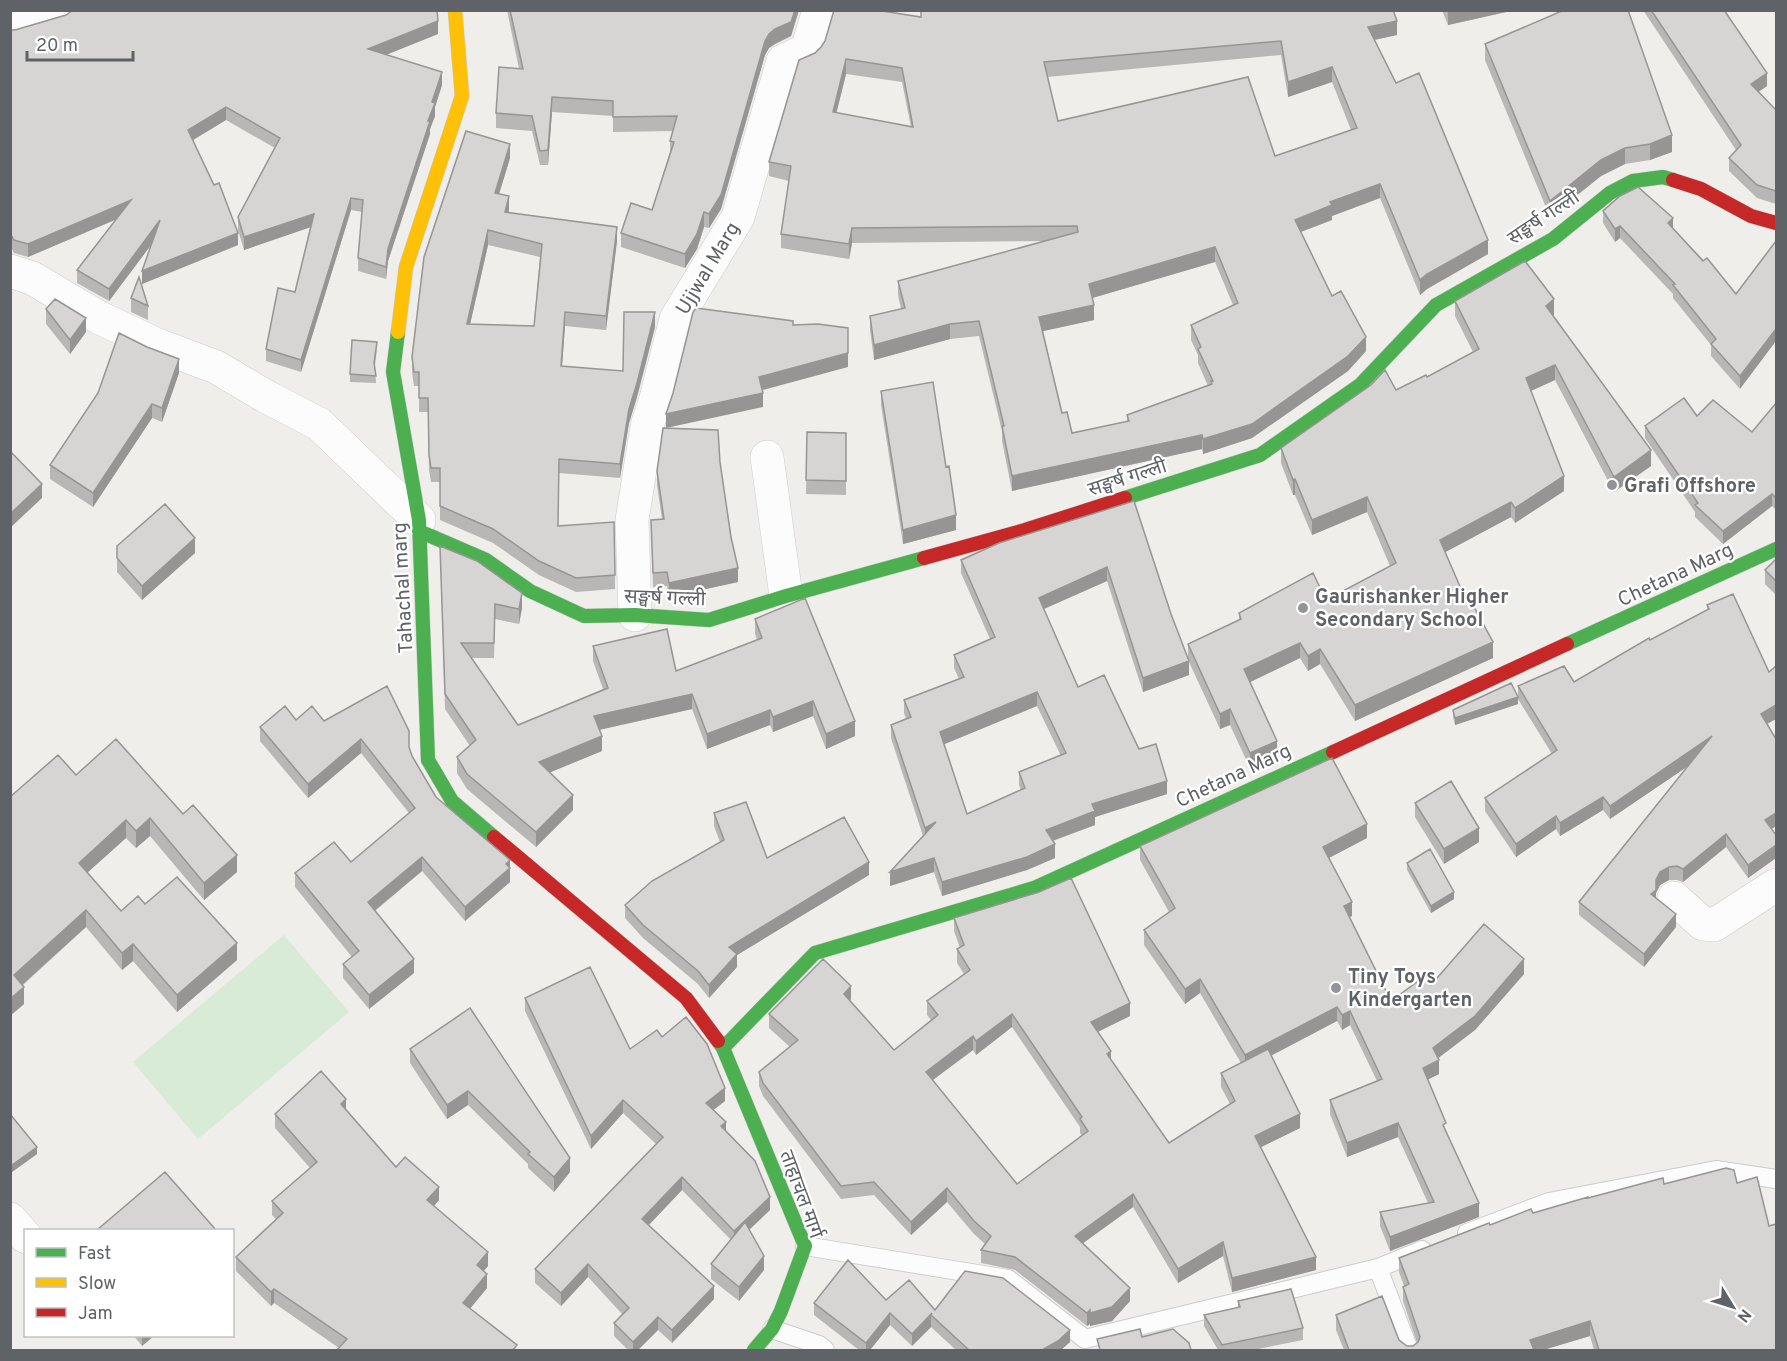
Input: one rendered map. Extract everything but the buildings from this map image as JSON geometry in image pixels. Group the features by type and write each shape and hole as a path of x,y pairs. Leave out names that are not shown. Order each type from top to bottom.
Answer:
{"street":[{"path":"10,25 60,10"},
{"name":"Tahachal marg","path":"454,10 462,96 406,267 393,372 419,525 428,760 452,801 686,998 723,1048"},
{"name":"Ujjwal Marg","path":"635,615 632,520 647,426 676,319 738,217 783,61 807,50 819,10"},
{"name":"सङ्घर्ष गल्ली","path":"419,525 486,560 530,591 584,616 635,615 709,620 786,596 1025,530 1260,455 1360,385 1436,305 1553,238 1610,193 1634,181 1663,177 1701,189 1751,216 1776,223"},
{"path":"10,271 32,278 98,317 155,344 216,367 319,424 419,525"},
{"path":"767,457 786,596"},
{"name":"Chetana Marg","path":"723,1048 815,953 1034,888 1776,549"},
{"path":"1674,898 1703,924 1714,925 1776,885"},
{"name":"ताहाचल मार्ग","path":"723,1048 805,1246 781,1311 772,1329 754,1350"},
{"path":"10,1219 24,1235"}],"lane":[{"path":"805,1246 1008,1279 1087,1345 1378,1268 1549,1202 1716,1170 1776,1179"},
{"path":"1378,1268 1409,1350"},
{"path":"772,1329 819,1345 825,1350"}],"green space":[{"path":"284,935 349,1012 198,1139 133,1062"}],"traffic: fast":[{"path":"1125,498 1260,455 1360,385 1436,305 1553,239 1610,193 1633,181 1663,177 1673,180"},
{"path":"398,332 393,372 419,520 428,760 452,801 494,837"},
{"path":"419,531 486,560 530,591 584,616 635,615 709,620 924,558"},
{"path":"1567,644 1776,549"},
{"path":"723,1048 815,953 1034,888 1333,752"},
{"path":"718,1041 723,1048 805,1246 781,1311 772,1329 754,1350"}],"traffic: slow":[{"path":"398,332 406,267 462,96 455,10"}],"traffic: jam":[{"path":"1673,180 1701,189 1751,216 1776,223"},
{"path":"924,558 1025,530 1125,498"},
{"path":"1333,752 1567,644"},
{"path":"494,837 686,998 718,1041"}],"place":[{"name":"Grafi Offshore","path":"1612,485"},
{"name":"Gaurishanker Higher Secondary School","path":"1303,608"},
{"name":"Tiny Toys Kindergarten","path":"1336,988"}]}
